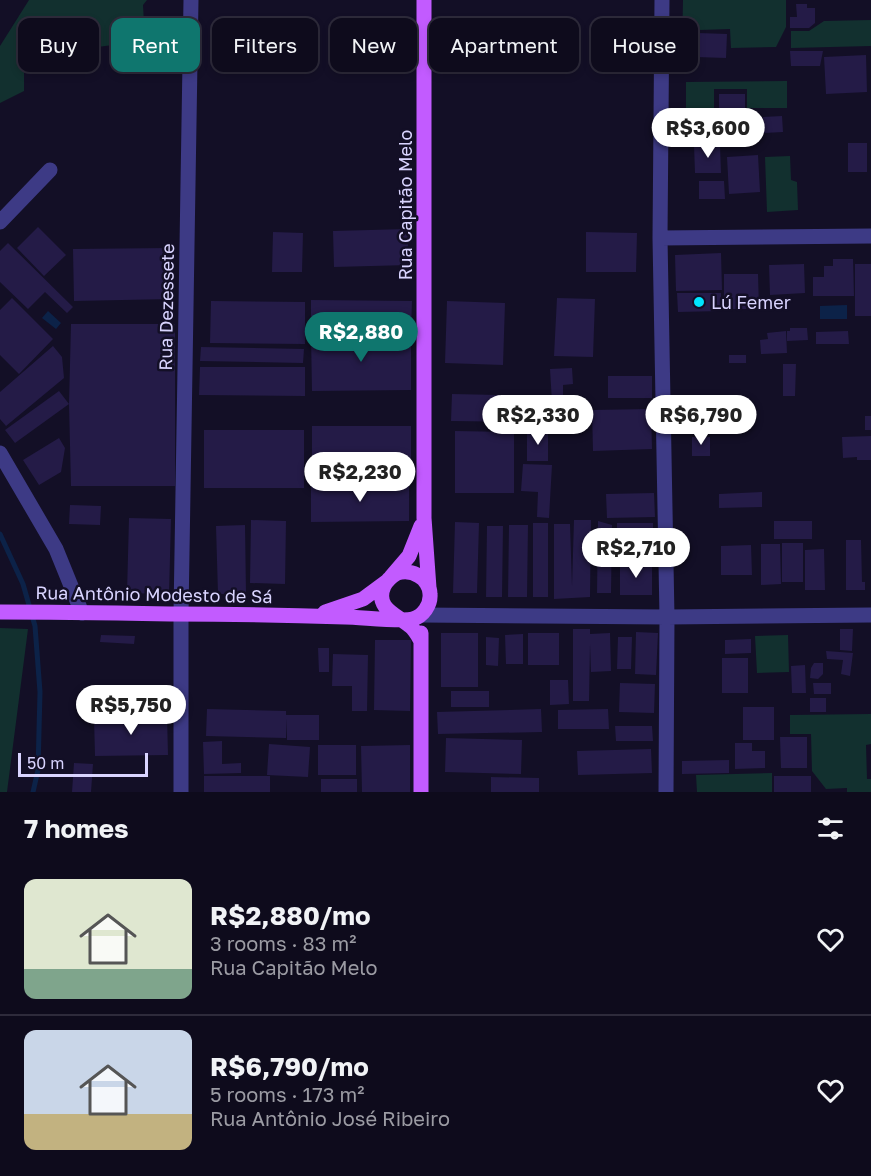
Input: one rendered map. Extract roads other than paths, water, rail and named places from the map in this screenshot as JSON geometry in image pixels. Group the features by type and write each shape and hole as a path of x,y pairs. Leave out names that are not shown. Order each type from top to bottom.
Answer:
{"main road":[{"name":"Rua Capitão Melo","path":"424,0 424,518 429,591"},
{"name":"Rua Capitão Melo","path":"388,580 412,550 424,518"},
{"path":"421,641 414,630 387,611 383,604 382,597 388,580 398,573 412,573 425,581 429,591 429,602 421,615 421,641 421,792"},
{"name":"Rua Antônio Modesto de Sá","path":"308,615 356,602 388,580"},
{"name":"Rua Antônio Modesto de Sá","path":"0,612 308,615 399,619"},
{"path":"399,619 421,615"}],"street":[{"name":"Rua Dezessete","path":"181,792 181,614 191,0"},
{"path":"662,0 660,238 667,617 666,792"},
{"path":"0,222 50,170"},
{"path":"660,238 871,236"},
{"path":"0,453 56,549 82,613"},
{"path":"429,591 435,603 450,614"},
{"path":"421,615 667,617 871,615"}],"water":[{"path":"847,305 847,319 820,319 820,306"},
{"path":"48,311 61,323 56,329 42,318"}],"waterway":[{"path":"0,534 23,584 35,626 40,692 38,770 33,792"}],"place":[{"name":"Lú Femer","path":"699,302"}]}
